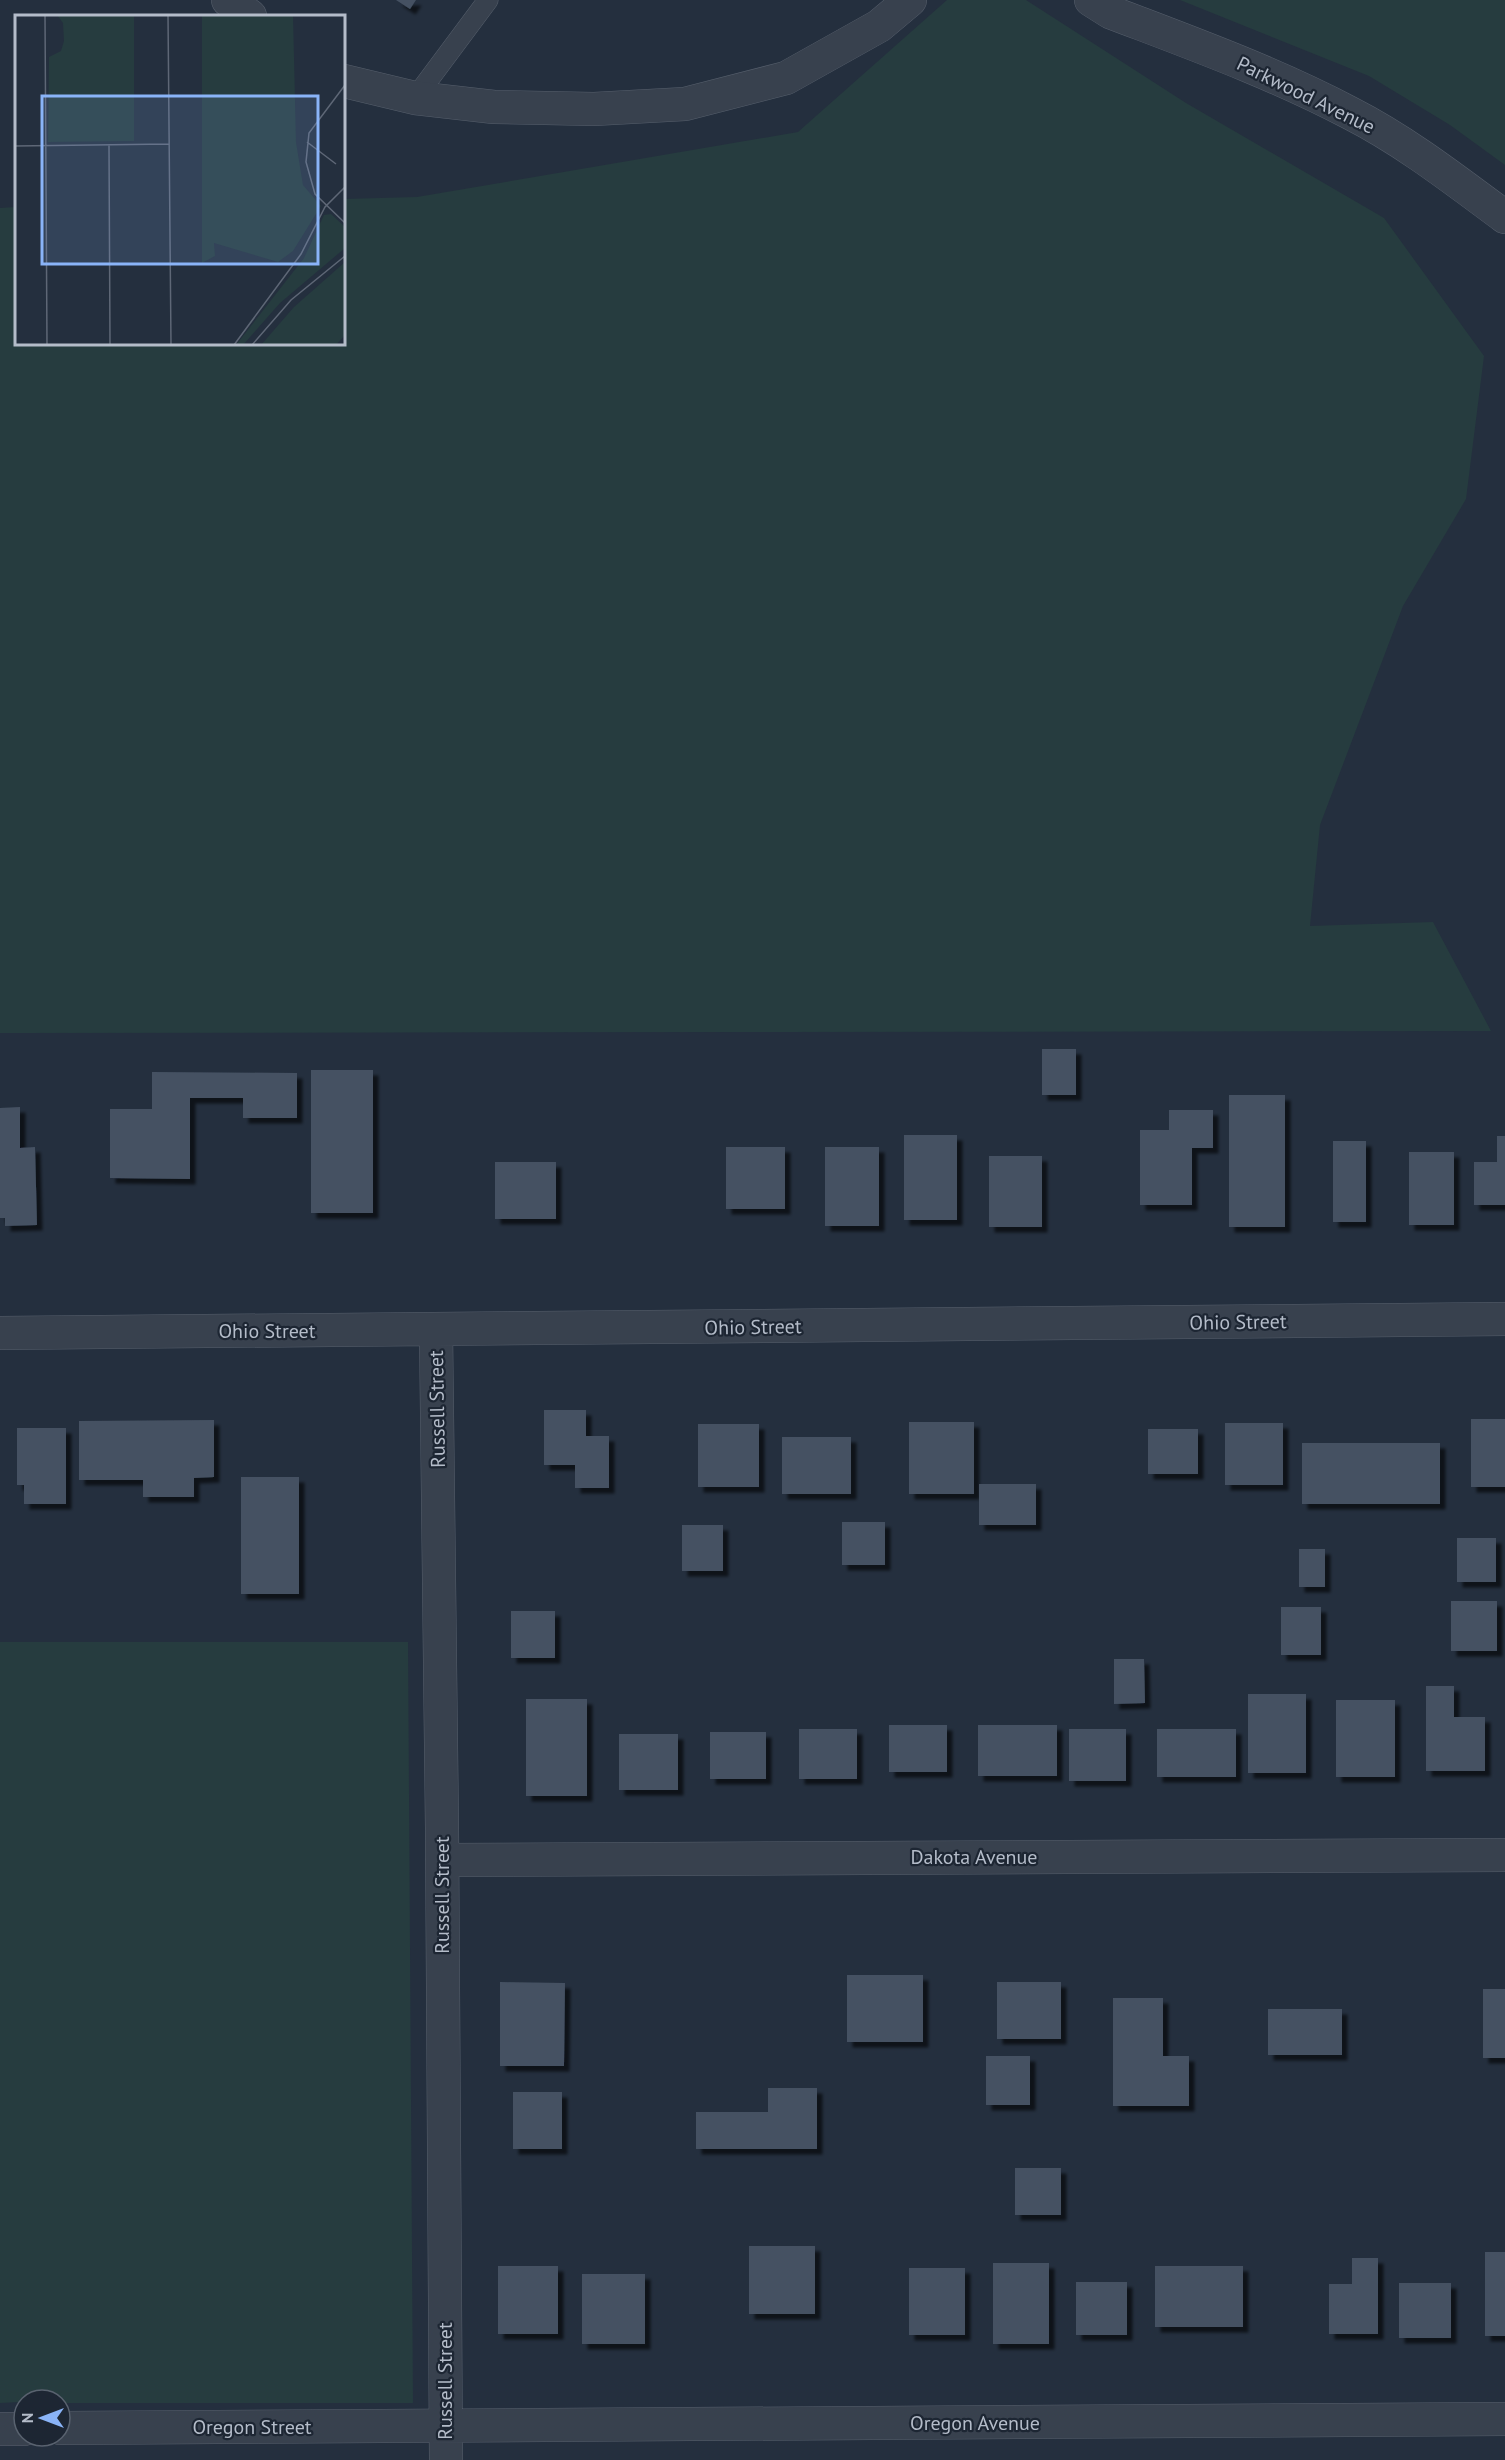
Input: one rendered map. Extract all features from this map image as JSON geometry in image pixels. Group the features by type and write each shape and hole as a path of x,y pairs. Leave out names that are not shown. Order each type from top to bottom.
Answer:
{"street":[{"path":"228,0 249,15"},
{"path":"345,81 415,98 506,107 594,109 685,104 786,78 879,26 910,0"},
{"name":"Parkwood Avenue","path":"1091,0 1110,12 1267,72 1352,113 1412,149 1505,217"},
{"name":"Ohio Street","path":"0,1333 1505,1319"},
{"name":"Russell Street","path":"436,1330 446,2460"},
{"name":"Dakota Avenue","path":"442,1860 1505,1855"},
{"name":"Oregon Avenue","path":"445,2426 1505,2419"},
{"name":"Oregon Street","path":"72,2428 445,2426"}],"lane":[{"path":"415,98 488,0"}],"green space":[{"path":"947,0 1026,0 1186,103 1384,218 1484,356 1466,499 1403,606 1320,825 1310,926 1433,922 1491,1031 0,1033 0,208 15,207 15,345 345,345 345,199 417,197 798,132"},
{"path":"1180,0 1505,0 1505,165 1450,125 1369,76"},
{"path":"0,1642 408,1642 413,2403 72,2403 72,2388 12,2388 12,2402 0,2403"}],"building":[{"path":"396,0 416,0 410,9"},
{"path":"1042,1049 1076,1049 1076,1095 1042,1095"},
{"path":"311,1070 373,1070 373,1213 311,1213"},
{"path":"152,1072 297,1073 297,1118 243,1118 243,1098 190,1098 190,1179 110,1178 110,1109 152,1109"},
{"path":"1229,1095 1285,1095 1285,1227 1229,1227"},
{"path":"20,1107 20,1148 35,1147 37,1225 5,1226 5,1218 0,1218 0,1108"},
{"path":"1169,1110 1213,1110 1213,1148 1192,1148 1192,1205 1140,1205 1140,1130 1169,1130"},
{"path":"904,1135 957,1135 957,1220 904,1220"},
{"path":"1497,1136 1505,1136 1505,1205 1474,1205 1474,1162 1497,1162"},
{"path":"1333,1141 1366,1141 1366,1222 1333,1222"},
{"path":"726,1147 785,1147 785,1209 726,1209"},
{"path":"825,1147 879,1147 879,1226 825,1226"},
{"path":"1409,1152 1454,1152 1454,1225 1409,1225"},
{"path":"989,1156 1042,1156 1042,1227 989,1227"},
{"path":"495,1162 556,1162 556,1219 495,1219"},
{"path":"544,1410 586,1410 586,1436 609,1436 609,1488 575,1488 575,1465 544,1465"},
{"path":"1471,1419 1505,1419 1505,1487 1471,1487"},
{"path":"214,1420 214,1477 194,1478 194,1497 143,1497 143,1480 79,1480 79,1421"},
{"path":"909,1422 974,1422 974,1494 909,1494"},
{"path":"1225,1423 1283,1423 1283,1485 1225,1485"},
{"path":"698,1424 759,1424 759,1487 698,1487"},
{"path":"17,1428 66,1428 66,1504 24,1504 24,1485 17,1485"},
{"path":"1148,1429 1198,1429 1198,1474 1148,1474"},
{"path":"782,1437 851,1437 851,1494 782,1494"},
{"path":"1302,1443 1440,1443 1440,1504 1302,1504"},
{"path":"241,1477 299,1477 299,1594 241,1594"},
{"path":"979,1484 1036,1484 1036,1525 979,1525"},
{"path":"842,1522 885,1522 885,1565 842,1565"},
{"path":"682,1525 723,1525 723,1571 682,1571"},
{"path":"1457,1538 1496,1538 1496,1582 1457,1582"},
{"path":"1299,1549 1325,1549 1325,1587 1299,1587"},
{"path":"1451,1601 1497,1601 1497,1651 1451,1651"},
{"path":"1281,1607 1321,1607 1321,1655 1281,1655"},
{"path":"511,1611 555,1611 555,1658 511,1658"},
{"path":"1114,1659 1144,1659 1145,1703 1114,1704"},
{"path":"1426,1686 1454,1686 1454,1717 1485,1717 1485,1771 1426,1771"},
{"path":"1248,1694 1306,1694 1306,1773 1248,1773"},
{"path":"526,1699 587,1699 587,1796 526,1796"},
{"path":"1336,1700 1395,1700 1395,1777 1336,1777"},
{"path":"889,1725 947,1725 947,1772 889,1772"},
{"path":"978,1725 1057,1725 1057,1776 978,1776"},
{"path":"799,1729 857,1729 857,1779 799,1779"},
{"path":"1069,1729 1126,1729 1126,1781 1069,1781"},
{"path":"1157,1729 1236,1729 1236,1777 1157,1777"},
{"path":"710,1732 766,1732 766,1779 710,1779"},
{"path":"619,1734 678,1734 678,1790 619,1790"},
{"path":"847,1975 923,1975 923,2042 847,2042"},
{"path":"500,1982 565,1983 564,2066 500,2066"},
{"path":"997,1982 1061,1982 1061,2039 997,2039"},
{"path":"1483,1989 1505,1989 1505,2058 1483,2058"},
{"path":"1113,1998 1163,1998 1163,2056 1189,2056 1189,2106 1113,2106"},
{"path":"1268,2009 1342,2009 1342,2055 1268,2055"},
{"path":"986,2056 1030,2056 1030,2105 986,2105"},
{"path":"768,2088 817,2088 817,2149 696,2149 696,2112 768,2112"},
{"path":"513,2092 562,2092 562,2149 513,2149"},
{"path":"1015,2168 1061,2168 1061,2215 1015,2215"},
{"path":"749,2246 815,2246 815,2314 749,2314"},
{"path":"1485,2252 1505,2252 1505,2336 1485,2336"},
{"path":"1352,2258 1378,2258 1378,2334 1329,2334 1329,2284 1352,2284"},
{"path":"993,2263 1049,2263 1049,2344 993,2344"},
{"path":"498,2266 558,2266 558,2334 498,2334"},
{"path":"1155,2266 1243,2266 1243,2327 1155,2327"},
{"path":"909,2268 965,2268 965,2335 909,2335"},
{"path":"582,2274 645,2274 645,2344 582,2344"},
{"path":"1076,2282 1127,2282 1127,2335 1076,2335"},
{"path":"1399,2283 1451,2283 1451,2338 1399,2338"}]}
